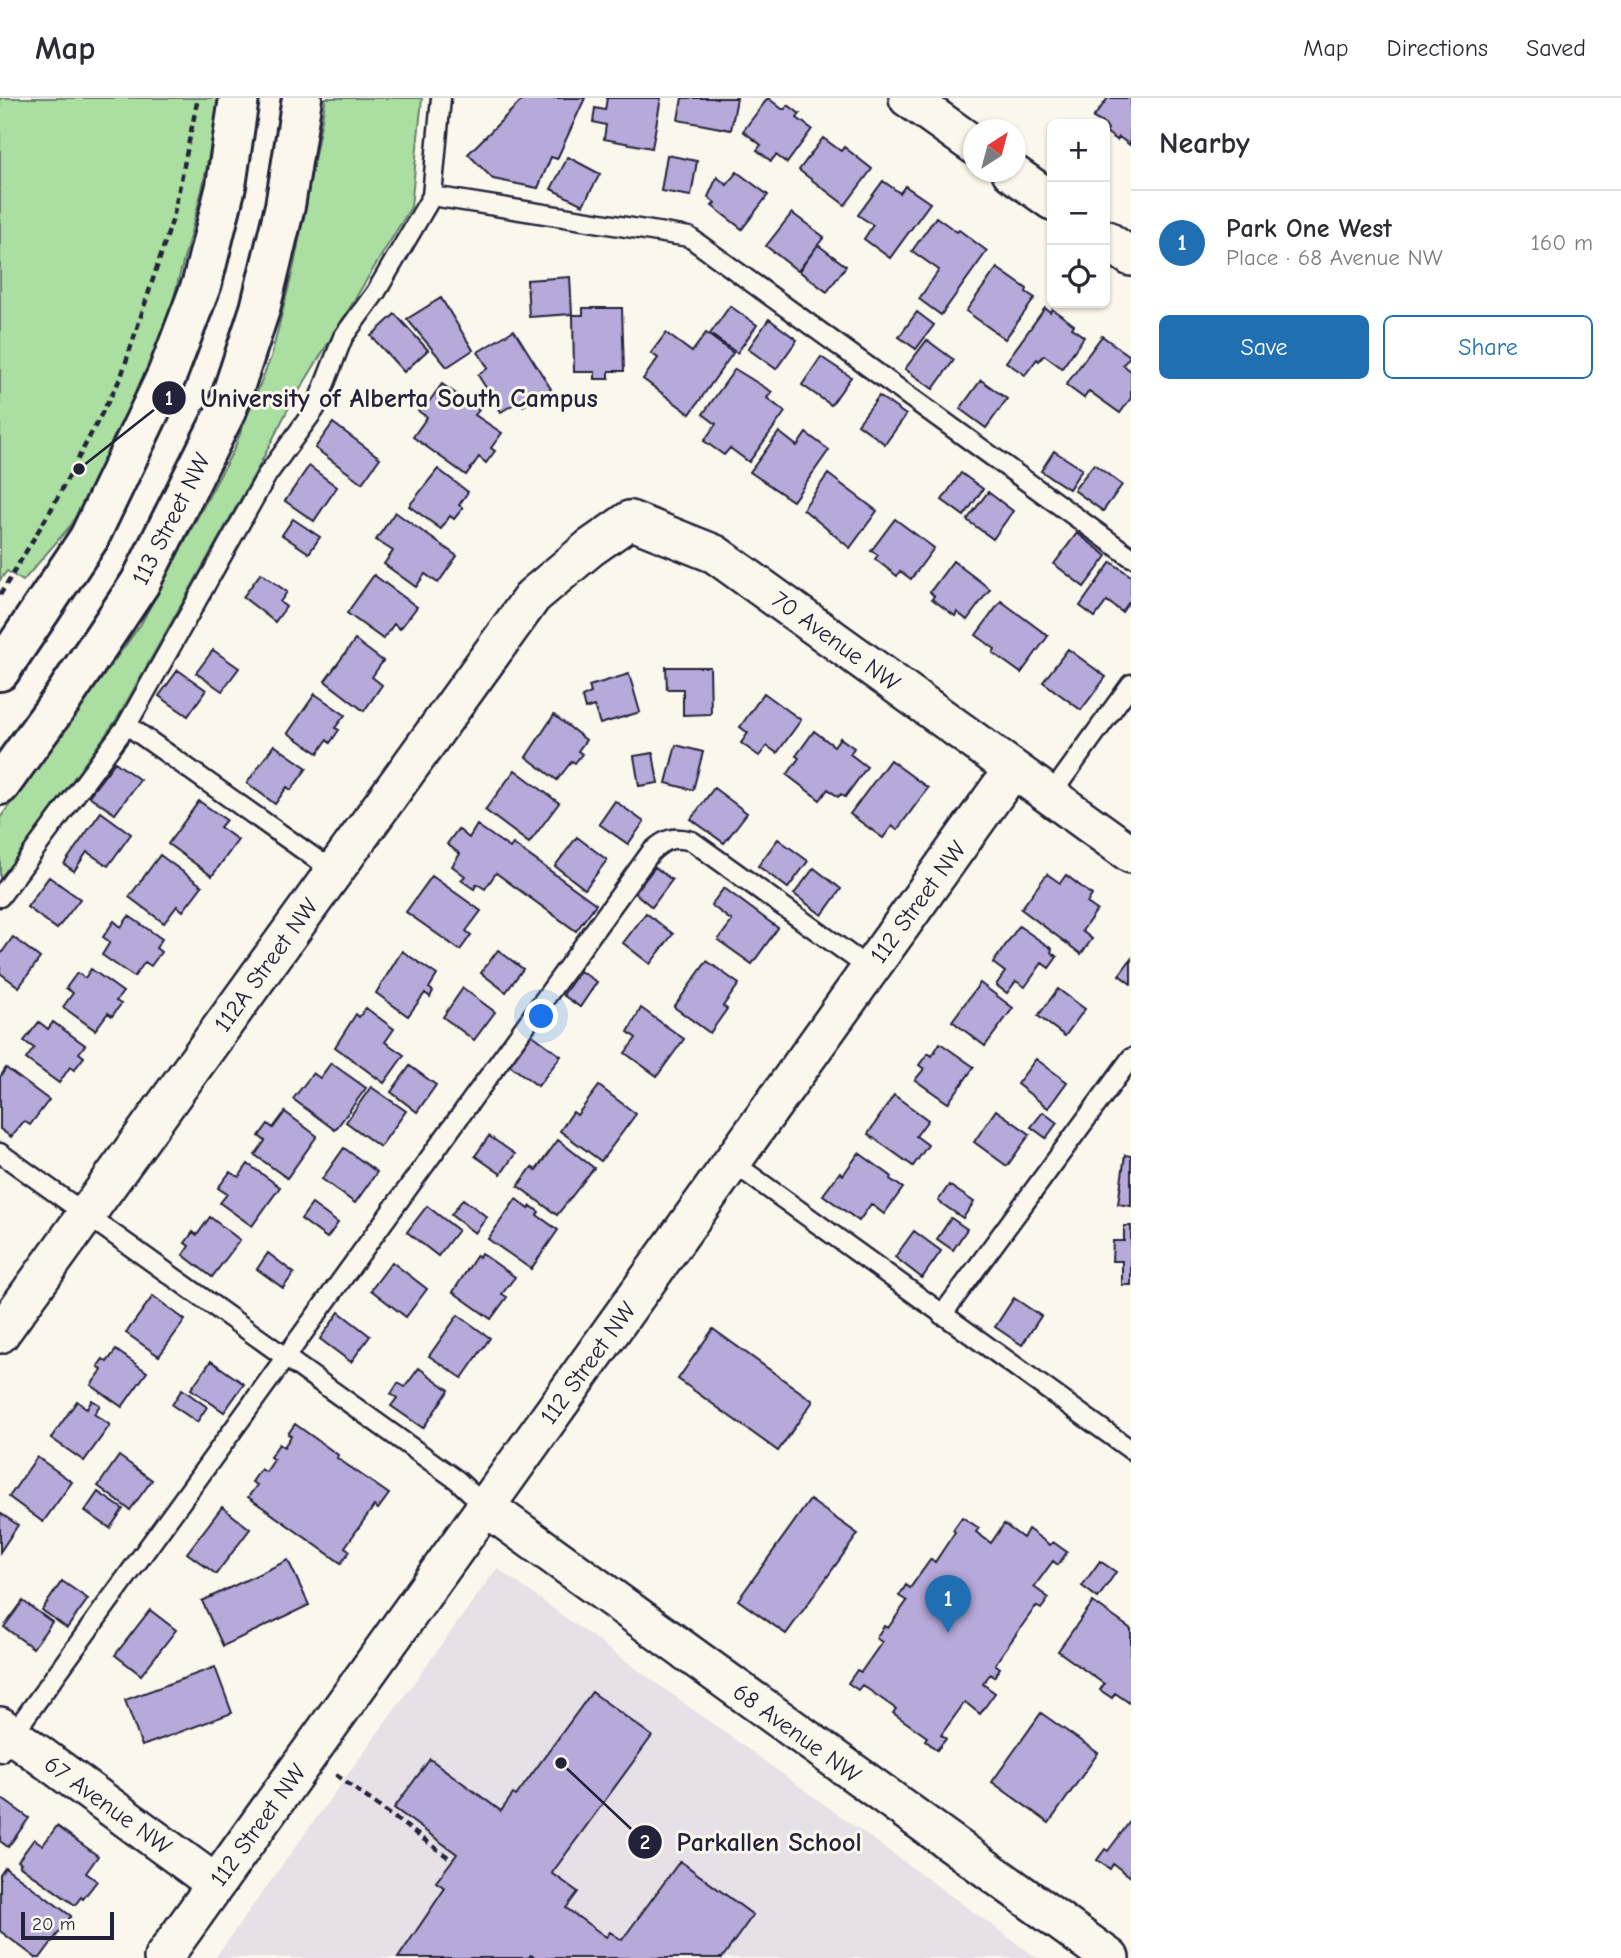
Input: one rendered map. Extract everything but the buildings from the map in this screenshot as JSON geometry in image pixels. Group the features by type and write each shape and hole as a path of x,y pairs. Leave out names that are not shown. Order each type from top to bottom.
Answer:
{"main road":[{"path":"0,671 89,538 167,375 202,284 226,186 239,98"},
{"name":"113 Street NW","path":"0,785 63,698 140,583 227,409 260,309 285,206 302,98"}],"street":[{"path":"908,98 963,137"},
{"path":"1025,182 1047,197"},
{"path":"1110,242 1131,257"},
{"name":"70 Avenue NW","path":"533,596 590,548 629,520 715,554 1131,855"},
{"name":"112A Street NW","path":"0,1334 533,596"},
{"name":"112 Street NW","path":"163,1958 1013,769"},
{"name":"68 Avenue NW","path":"486,1507 1110,1958"},
{"name":"67 Avenue NW","path":"4,1737 216,1884"}],"lane":[{"path":"0,897 127,725 267,475 315,409 343,337 376,292 432,196 441,98"},
{"path":"432,196 689,237 1131,557"},
{"path":"1050,796 1131,684"},
{"path":"127,725 333,871"},
{"path":"4,1737 651,852 663,841 677,836 692,841 870,969"},
{"path":"942,1315 1131,1058"},
{"path":"0,1153 457,1480 486,1507"},
{"path":"732,1162 1131,1450"}],"path":[{"path":"0,595 52,508 121,377 173,218 198,98"},
{"path":"337,1775 452,1860"}],"shaded area":[{"path":"497,1568 1037,1958 215,1958"}],"green space":[{"path":"0,98 220,98 202,190 170,312 124,424 71,525 23,581 7,571 0,580"},
{"path":"326,98 422,98 411,207 288,409 258,468 117,719 0,880 0,818 141,624 234,449 271,357 294,266"}],"place":[{"name":"University of Alberta South Campus","path":"79,469"},
{"name":"Park One West","path":"948,1633"},
{"name":"Parkallen School","path":"561,1763"}]}
